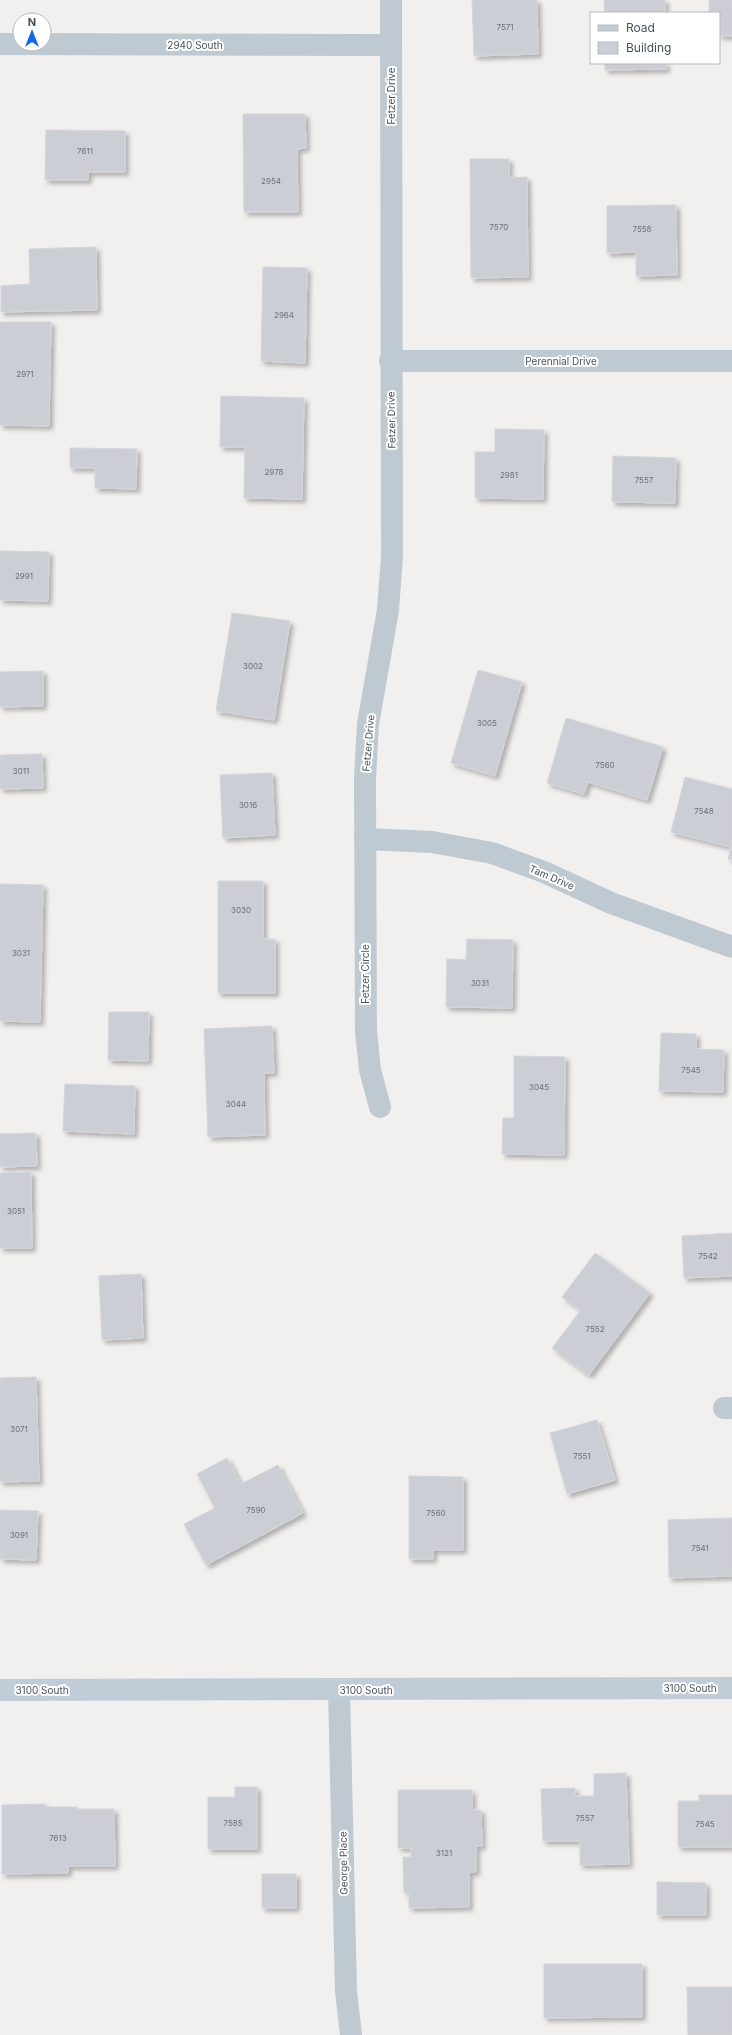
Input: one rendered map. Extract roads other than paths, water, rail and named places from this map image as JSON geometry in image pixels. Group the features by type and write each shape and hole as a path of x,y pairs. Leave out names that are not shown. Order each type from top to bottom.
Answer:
{"street":[{"name":"Fetzer Drive","path":"365,839 365,778 368,724 388,610 392,556 390,361 391,0"},
{"name":"2940 South","path":"0,44 391,44"},
{"name":"Perennial Drive","path":"390,361 732,361"},
{"name":"Tam Drive","path":"365,839 432,842 492,852 544,872 611,903 732,947"},
{"name":"Fetzer Circle","path":"365,839 366,1031 370,1070 380,1107"},
{"name":"3100 South","path":"0,1690 732,1688"},
{"name":"George Place","path":"339,1690 346,1991 351,2035"}]}
